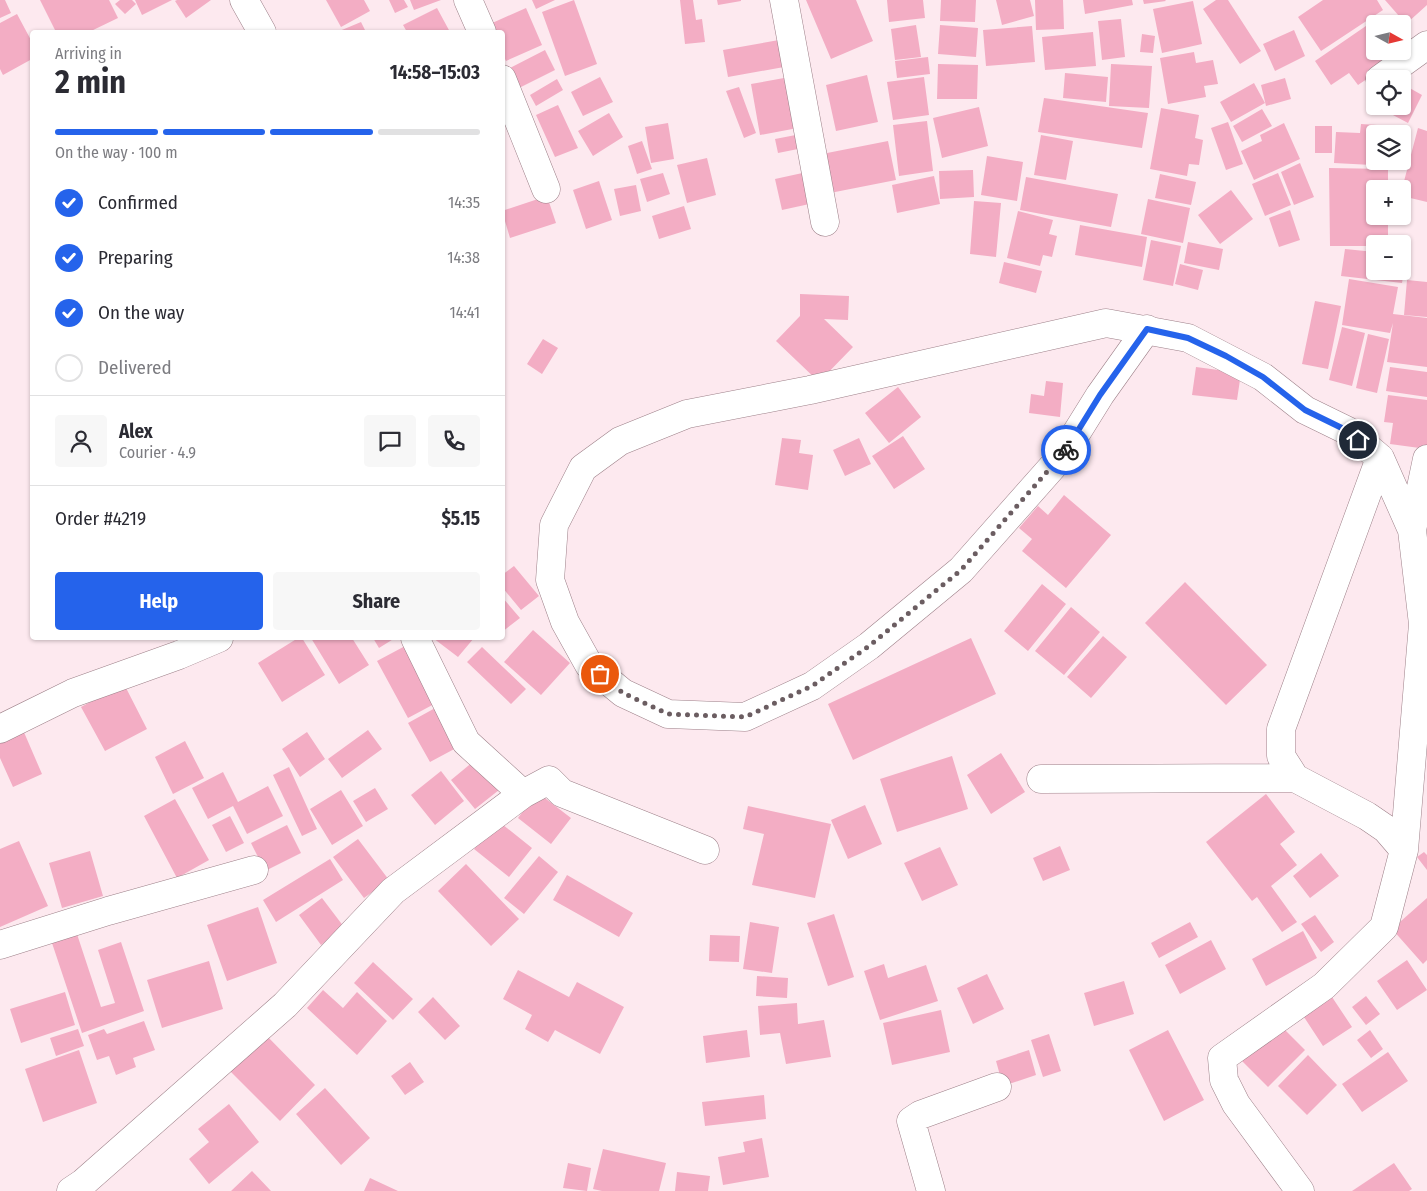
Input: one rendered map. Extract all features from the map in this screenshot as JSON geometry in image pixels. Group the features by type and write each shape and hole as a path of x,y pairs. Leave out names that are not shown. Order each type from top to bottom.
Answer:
{"street":[{"path":"244,0 261,30"},
{"path":"468,0 481,30"},
{"path":"784,0 825,222"},
{"path":"1392,70 1427,46"},
{"path":"505,86 546,189"},
{"path":"1147,329 1100,395 1062,456 961,570 869,646 812,686 745,717 668,714 623,693 589,664 565,622 550,580 554,525 583,468 620,441 687,414 810,390 1106,323 1147,329 1188,338 1226,356 1263,377 1305,410 1348,431 1380,458 1412,530 1423,624 1404,850 1384,927 1324,986 1222,1058 1224,1080 1236,1104 1300,1191"},
{"path":"1295,778 1281,756 1281,729 1380,458"},
{"path":"1412,530 1427,459"},
{"path":"0,729 73,693 179,655 213,640"},
{"path":"416,640 466,742 523,794"},
{"path":"1041,779 1295,778 1367,816 1386,829 1404,850"},
{"path":"71,1191 83,1183 285,1005 394,890 523,794 549,780 562,793 705,850"},
{"path":"0,945 108,911 254,870"},
{"path":"931,1191 911,1121 920,1114 997,1086"}],"building":[{"path":"0,0 5,0 11,13 0,18"},
{"path":"40,0 109,0 118,18 93,30 55,30"},
{"path":"120,0 132,0 136,4 125,14 115,4"},
{"path":"135,0 172,0 142,15"},
{"path":"211,0 186,18 175,1"},
{"path":"326,0 364,0 370,11 341,27"},
{"path":"389,0 404,0 408,7 395,13"},
{"path":"410,0 441,0 414,10"},
{"path":"532,0 555,0 536,9"},
{"path":"574,0 597,64 565,76 542,12"},
{"path":"680,0 693,0 696,20 702,19 705,42 685,44"},
{"path":"717,0 741,0 741,1 718,5"},
{"path":"806,0 856,0 873,41 831,59"},
{"path":"887,0 923,0 925,18 889,22"},
{"path":"941,0 976,0 975,22 940,21"},
{"path":"996,0 1030,0 1034,16 1002,25"},
{"path":"1035,0 1063,0 1064,29 1036,30"},
{"path":"1083,0 1132,0 1133,5 1085,14"},
{"path":"1143,0 1165,0 1166,1 1144,4"},
{"path":"1216,0 1228,0 1261,51 1240,64 1203,9"},
{"path":"1323,0 1377,0 1383,10 1375,15 1366,15 1366,21 1321,51 1298,17"},
{"path":"1385,0 1427,0 1427,5 1411,19 1411,15 1398,15"},
{"path":"1193,1 1202,44 1162,53 1153,9"},
{"path":"437,8 449,30 406,30 403,25"},
{"path":"526,8 542,45 506,61 505,30 492,30 490,24"},
{"path":"17,14 30,38 30,60 3,75 0,69 0,23"},
{"path":"1121,19 1125,57 1102,60 1098,21"},
{"path":"361,22 365,30 342,30"},
{"path":"916,25 921,57 895,60 891,29"},
{"path":"940,25 978,28 976,57 938,54"},
{"path":"1032,26 1035,62 986,66 983,30"},
{"path":"1366,26 1366,60 1395,60 1380,70 1366,70 1366,80 1358,85 1349,73 1331,85 1315,61"},
{"path":"1294,30 1305,56 1275,71 1263,44"},
{"path":"1093,32 1096,66 1045,70 1042,37"},
{"path":"1142,34 1155,36 1153,53 1140,52"},
{"path":"779,40 784,67 728,77 723,50"},
{"path":"545,50 555,70 515,90 506,70"},
{"path":"1194,52 1196,63 1213,60 1218,84 1204,86 1206,97 1168,104 1160,58"},
{"path":"928,57 930,74 897,78 895,61"},
{"path":"938,64 978,65 977,99 937,99"},
{"path":"1111,64 1152,66 1149,108 1109,106"},
{"path":"1065,73 1108,77 1106,102 1063,98"},
{"path":"867,75 878,122 836,131 826,85"},
{"path":"795,76 803,127 760,135 751,84"},
{"path":"600,77 613,102 583,116 571,92"},
{"path":"924,77 929,115 893,120 887,82"},
{"path":"1285,78 1291,99 1266,106 1261,85"},
{"path":"557,79 563,90 536,106 530,95"},
{"path":"1254,83 1265,103 1231,122 1220,102"},
{"path":"739,87 756,133 744,138 726,91"},
{"path":"1411,89 1422,95 1408,123 1393,115 1411,115"},
{"path":"1044,98 1148,113 1142,148 1038,132"},
{"path":"558,105 578,148 555,157 536,115"},
{"path":"979,107 988,146 942,158 933,118"},
{"path":"1161,108 1199,115 1195,138 1203,140 1199,165 1189,164 1187,176 1150,169"},
{"path":"1262,109 1272,126 1242,142 1233,126"},
{"path":"609,113 623,137 593,156 578,131"},
{"path":"927,121 933,171 899,176 893,125"},
{"path":"1228,122 1243,164 1226,170 1211,128"},
{"path":"668,123 674,159 651,163 645,127"},
{"path":"1284,123 1300,159 1254,180 1241,151 1262,141 1260,135"},
{"path":"1361,124 1377,125 1366,125 1366,165 1334,163 1336,132 1360,133"},
{"path":"1315,126 1332,126 1332,153 1315,153"},
{"path":"1418,128 1427,131 1427,202 1411,198 1411,180 1404,180 1407,170 1411,170 1411,155"},
{"path":"806,133 808,147 778,153 775,139"},
{"path":"1041,135 1073,141 1066,180 1034,175"},
{"path":"642,141 652,169 637,174 628,146"},
{"path":"888,141 896,180 830,193 822,154"},
{"path":"987,156 1023,162 1017,201 981,195"},
{"path":"707,158 716,195 687,203 677,165"},
{"path":"1300,163 1314,197 1294,205 1281,172"},
{"path":"1329,168 1388,170 1388,180 1366,180 1366,225 1388,225 1388,235 1366,235 1366,246 1330,246"},
{"path":"973,170 974,197 940,199 939,171"},
{"path":"807,172 814,203 782,210 775,179"},
{"path":"663,173 670,194 647,202 640,179"},
{"path":"1278,173 1291,205 1265,216 1252,184"},
{"path":"1160,174 1196,182 1191,205 1155,198"},
{"path":"934,176 940,204 897,213 892,185"},
{"path":"1026,177 1118,194 1111,227 1020,210"},
{"path":"599,181 612,220 586,229 573,190"},
{"path":"636,185 641,211 620,216 614,189"},
{"path":"1231,190 1253,219 1220,244 1198,215"},
{"path":"547,196 556,223 510,238 505,221 505,210"},
{"path":"1148,199 1190,208 1183,243 1141,234"},
{"path":"974,201 1001,203 996,257 970,254"},
{"path":"684,206 691,229 659,239 652,216"},
{"path":"1290,210 1300,240 1279,247 1269,218"},
{"path":"1018,211 1053,220 1049,234 1057,236 1052,257 1043,255 1040,266 1007,258"},
{"path":"1080,225 1147,237 1142,267 1075,255"},
{"path":"1151,240 1181,246 1173,286 1143,280"},
{"path":"1188,242 1223,249 1219,270 1184,263"},
{"path":"1345,249 1366,251 1366,279 1341,276"},
{"path":"1004,262 1042,271 1036,293 999,283"},
{"path":"1180,264 1203,270 1198,290 1175,284"},
{"path":"1349,279 1398,287 1393,314 1427,318 1427,367 1387,362 1393,323 1390,333 1342,325"},
{"path":"1376,280 1402,280 1402,283"},
{"path":"1407,280 1427,282 1427,317 1404,315"},
{"path":"800,294 849,296 848,320 824,319 853,347 819,382 776,341 800,316"},
{"path":"1315,301 1341,306 1328,369 1302,364"},
{"path":"1342,327 1365,333 1352,386 1329,380"},
{"path":"1368,334 1389,339 1377,393 1356,388"},
{"path":"543,339 558,348 542,374 527,364"},
{"path":"1196,367 1241,373 1237,400 1192,395"},
{"path":"1390,367 1427,372 1427,397 1386,391"},
{"path":"1046,381 1063,383 1060,417 1029,413 1031,394 1044,396"},
{"path":"898,387 921,417 889,443 865,413"},
{"path":"1388,395 1427,400 1427,449 1390,444 1393,423 1384,422"},
{"path":"903,436 925,469 894,489 872,456"},
{"path":"782,438 801,440 799,453 813,455 808,490 775,485"},
{"path":"859,438 871,464 845,476 833,450"},
{"path":"1064,495 1111,535 1066,588 1022,551 1032,539 1019,528 1038,506 1048,515"},
{"path":"514,566 539,596 521,610 505,591 505,573"},
{"path":"1185,582 1267,665 1226,705 1145,623"},
{"path":"1042,584 1066,604 1028,651 1004,631"},
{"path":"505,600 520,618 505,630"},
{"path":"1071,607 1100,632 1064,675 1035,651"},
{"path":"533,630 570,663 541,695 504,662"},
{"path":"1103,636 1127,657 1091,698 1067,677"},
{"path":"971,638 996,694 853,760 828,704"},
{"path":"295,640 303,640 325,675 282,702 258,663"},
{"path":"312,640 353,640 369,665 339,684"},
{"path":"374,640 392,640 379,648"},
{"path":"436,640 472,640 458,657"},
{"path":"407,645 438,702 408,718 377,661"},
{"path":"482,647 526,689 511,704 467,662"},
{"path":"124,684 147,729 105,751 81,707"},
{"path":"437,707 458,747 430,762 408,723"},
{"path":"23,730 42,774 13,787 0,758 0,740"},
{"path":"368,730 382,749 342,778 328,759"},
{"path":"307,732 325,759 300,777 282,749"},
{"path":"185,741 204,778 173,794 155,757"},
{"path":"1001,753 1025,792 991,814 967,775"},
{"path":"952,756 968,809 897,832 880,779"},
{"path":"474,761 499,790 475,809 451,780"},
{"path":"289,767 317,829 302,836 273,775"},
{"path":"441,771 464,801 435,825 411,795"},
{"path":"223,772 238,802 268,786 283,816 247,834 233,806 208,819 192,788"},
{"path":"375,788 388,809 366,822 353,801"},
{"path":"341,790 363,826 332,845 310,809"},
{"path":"537,792 571,818 551,844 518,818"},
{"path":"1266,794 1295,832 1280,844 1297,865 1271,886 1297,922 1282,932 1257,897 1252,901 1206,842"},
{"path":"175,799 209,860 177,878 144,816"},
{"path":"865,805 882,844 848,859 831,820"},
{"path":"748,806 831,824 815,898 752,885 764,834 743,829"},
{"path":"230,816 244,843 226,852 212,825"},
{"path":"497,820 532,848 509,877 474,849"},
{"path":"287,825 301,853 265,871 251,843"},
{"path":"358,839 389,880 364,898 333,857"},
{"path":"19,841 48,906 0,927 0,849"},
{"path":"1060,846 1070,870 1043,881 1033,858"},
{"path":"940,847 958,885 922,901 904,863"},
{"path":"90,851 103,896 62,908 49,863"},
{"path":"1424,852 1427,855 1427,870 1417,857"},
{"path":"1321,853 1339,876 1310,898 1293,876"},
{"path":"539,856 558,872 524,914 504,898"},
{"path":"330,859 343,880 276,922 263,900"},
{"path":"466,864 519,919 491,946 438,891"},
{"path":"567,875 633,913 619,937 553,900"},
{"path":"322,898 344,927 321,945 299,915"},
{"path":"1427,898 1427,960 1423,964 1392,929"},
{"path":"258,907 277,963 227,981 207,925"},
{"path":"834,914 854,977 828,986 807,923"},
{"path":"1315,915 1334,942 1321,952 1301,924"},
{"path":"750,922 779,927 772,973 743,969"},
{"path":"1190,922 1198,937 1159,958 1151,943"},
{"path":"75,928 101,1007 115,1003 98,950 121,942 144,1011 82,1033 50,937"},
{"path":"1303,931 1317,958 1266,986 1252,959"},
{"path":"710,935 740,936 739,962 709,961"},
{"path":"1211,940 1226,969 1180,994 1165,965"},
{"path":"1407,960 1427,990 1397,1010 1377,981"},
{"path":"209,961 223,1009 162,1028 147,980"},
{"path":"373,962 413,999 393,1020 354,983"},
{"path":"884,964 888,978 926,965 938,1001 880,1020 864,971"},
{"path":"518,970 569,997 577,982 624,1007 600,1054 555,1030 548,1042 525,1029 532,1015 503,999"},
{"path":"987,974 1004,1009 973,1024 957,988"},
{"path":"757,976 788,978 787,998 756,996"},
{"path":"1124,981 1134,1014 1094,1026 1084,993"},
{"path":"323,990 343,1008 357,992 387,1021 357,1055 307,1008"},
{"path":"65,992 75,1025 21,1043 10,1009"},
{"path":"1366,996 1380,1014 1366,1025 1352,1007"},
{"path":"433,997 460,1026 445,1040 418,1012"},
{"path":"1332,997 1352,1027 1323,1046 1304,1017"},
{"path":"797,1003 798,1024 824,1020 831,1057 786,1064 780,1033 760,1035 758,1006"},
{"path":"941,1010 950,1052 892,1065 883,1023"},
{"path":"144,1021 155,1050 133,1058 136,1067 116,1075 109,1056 97,1060 88,1035 104,1029 107,1034"},
{"path":"1276,1021 1305,1050 1268,1087 1239,1058"},
{"path":"78,1029 84,1046 56,1056 50,1038"},
{"path":"747,1030 750,1057 706,1063 703,1036"},
{"path":"1168,1030 1204,1100 1164,1121 1129,1050"},
{"path":"1370,1030 1383,1049 1371,1058 1357,1040"},
{"path":"264,1033 315,1085 280,1121 228,1069"},
{"path":"1049,1034 1061,1071 1043,1077 1031,1040"},
{"path":"79,1050 97,1103 43,1122 25,1069"},
{"path":"1029,1050 1036,1075 1003,1086 996,1061"},
{"path":"1388,1052 1408,1081 1362,1112 1342,1084"},
{"path":"1308,1055 1337,1085 1307,1115 1278,1086"},
{"path":"410,1062 424,1082 405,1095 391,1076"},
{"path":"325,1088 370,1138 341,1165 296,1114"},
{"path":"764,1095 766,1119 705,1126 702,1102"},
{"path":"229,1104 259,1142 209,1184 189,1159 209,1142 198,1129"},
{"path":"762,1138 769,1177 723,1185 718,1157 745,1152 743,1142"},
{"path":"603,1149 666,1163 659,1191 602,1191 593,1189"},
{"path":"568,1163 591,1168 587,1191 563,1188"},
{"path":"1394,1163 1412,1189 1409,1191 1352,1191"},
{"path":"252,1171 271,1191 231,1191"},
{"path":"677,1172 710,1176 708,1191 675,1191"},
{"path":"370,1178 398,1191 364,1191"}],"way so far":[{"path":"600,674 623,693 668,714 745,717 812,686 869,646 961,570 1066,450"}],"route":[{"path":"1066,450 1100,395 1147,329 1188,338 1226,356 1263,377 1305,410 1348,431 1358,440"}]}
